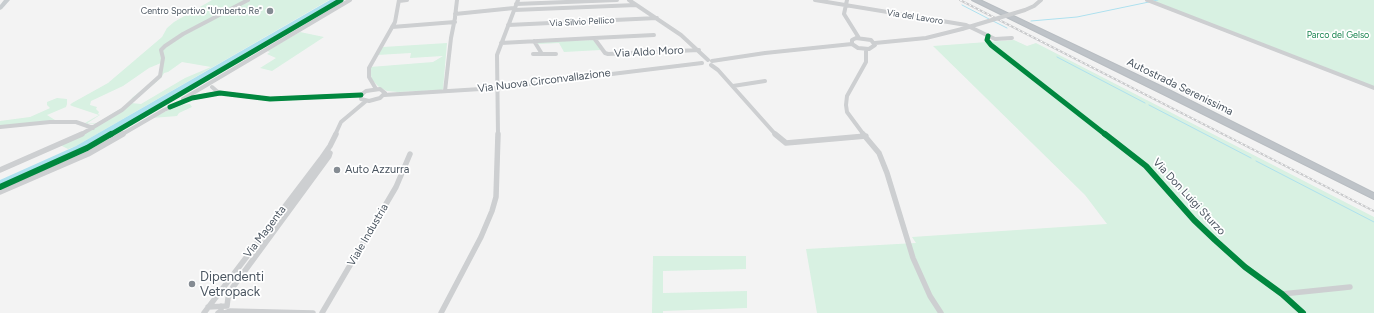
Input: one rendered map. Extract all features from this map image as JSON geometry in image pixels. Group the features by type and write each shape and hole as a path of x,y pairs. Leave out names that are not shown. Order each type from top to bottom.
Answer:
{"highway":[{"name":"Autostrada Serenissima","path":"975,0 1166,92 1374,196"},
{"name":"Autostrada Serenissima","path":"983,0 1374,192"}],"main road":[{"path":"0,8 6,0"}],"street":[{"path":"0,170 93,128 126,107 136,96 160,76 163,58 162,50 165,46 179,36 248,0"},
{"path":"0,192 88,154 179,102 203,86 350,0"},
{"path":"376,89 369,77 369,68 396,18 399,0 407,0"},
{"path":"445,91 457,0"},
{"path":"392,27 455,18 515,5 618,0"},
{"path":"629,0 681,35 699,50 781,140 786,143 866,136"},
{"name":"Via del Lavoro","path":"815,0 966,25 988,36 1002,40 1012,38"},
{"path":"847,0 844,5 844,16 859,38"},
{"path":"852,44 854,39 859,38 867,38 875,43 926,38 962,29 1030,8 1041,0"},
{"path":"1148,0 1374,88"},
{"path":"515,5 636,5"},
{"path":"441,313 481,238 496,197 498,152 496,63 501,43 515,5"},
{"name":"Via Silvio Pellico","path":"508,25 657,18"},
{"path":"501,43 654,35"},
{"name":"Via Don Luigi Sturzo","path":"988,36 987,40 997,49 1146,166 1188,214 1215,240 1245,267 1282,294 1303,313"},
{"name":"Via Aldo Moro","path":"594,38 605,53 608,54 699,50"},
{"path":"534,41 542,54"},
{"path":"710,62 765,53 852,44 855,47 866,49 874,46 875,43"},
{"path":"866,49 866,62 848,93 846,102 849,116 875,146 882,159 913,258 930,296 941,313"},
{"path":"533,54 556,54"},
{"name":"Via Nuova Circonvallazione","path":"366,101 377,100 384,95 497,88 694,63 702,63 706,65 710,62"},
{"path":"203,95 209,92 212,87 212,83 216,79"},
{"path":"733,86 765,81"},
{"path":"203,86 199,92 203,95"},
{"path":"212,87 220,93"},
{"path":"179,102 203,95 220,93 255,98 284,99 362,95 369,90 376,89 384,91 384,95"},
{"path":"362,95 362,98 366,101"},
{"name":"Via Magenta","path":"206,310 326,152 341,122 366,101"},
{"path":"0,128 50,122 76,122 93,128"},
{"name":"Via Magenta","path":"224,310 233,287 329,156 330,152 326,152"},
{"name":"Viale Industria","path":"322,313 396,188 410,154"},
{"path":"1282,294 1350,286"},
{"path":"206,310 313,313"}],"green space":[{"path":"212,0 329,0 76,146 68,149 60,145 98,124 92,124 97,123 125,106 133,97 159,77 161,63 149,68 123,86 91,101 90,105 97,107 96,109 100,115 87,123 85,123 99,115 70,105 108,83 162,37 167,28 174,22","holes":["182,62 211,67 185,78 141,104 131,103 161,78 164,73 168,72"]},
{"name":"Parco del Gelso","path":"1149,0 1374,0 1374,87"},
{"path":"300,32 324,37 272,71 260,68 276,58 267,54 270,52 267,51"},
{"path":"594,40 601,50 564,52 559,43 538,44 537,42"},
{"path":"1014,40 1027,46 1036,43 1374,217 1374,313 817,313 806,249 916,243 912,237 1107,224 1085,195 933,46"},
{"path":"447,43 442,90 387,91 379,87 372,80 370,67 433,62 443,56 410,58 411,53 377,55 383,47"},
{"path":"57,98 67,99 67,104 66,107 47,115 55,120 0,127 0,121 30,117 50,108 47,105 47,102"},
{"path":"190,104 192,107 179,113 177,116 152,118 179,105"},
{"path":"653,256 746,256 746,269 663,271 663,293 747,291 747,308 663,311 663,313 652,313"}],"water":[{"path":"330,0 337,0 100,139 71,154 0,186 0,180 76,146"}],"waterway":[{"path":"1153,1 1158,0"},
{"path":"1031,21 1077,17 1149,2"},
{"path":"962,5 989,19"},
{"path":"993,21 1007,28"},
{"path":"1057,57 1145,103"},
{"path":"1149,105 1251,158"},
{"path":"1256,161 1374,222"}],"railway":[{"path":"960,0 1374,211"}],"cycle path":[{"path":"0,187 87,148 341,0"},
{"path":"988,36 987,40 991,45 1146,166 1194,220 1215,240 1245,267 1282,294 1303,313"},
{"path":"170,107 192,98 220,93 270,99 361,95"}],"place":[{"name":"Centro Sportivo \"Umberto Re\"","path":"270,11"},
{"name":"Auto Azzurra","path":"337,170"},
{"name":"Dipendenti Vetropack","path":"192,284"}]}
